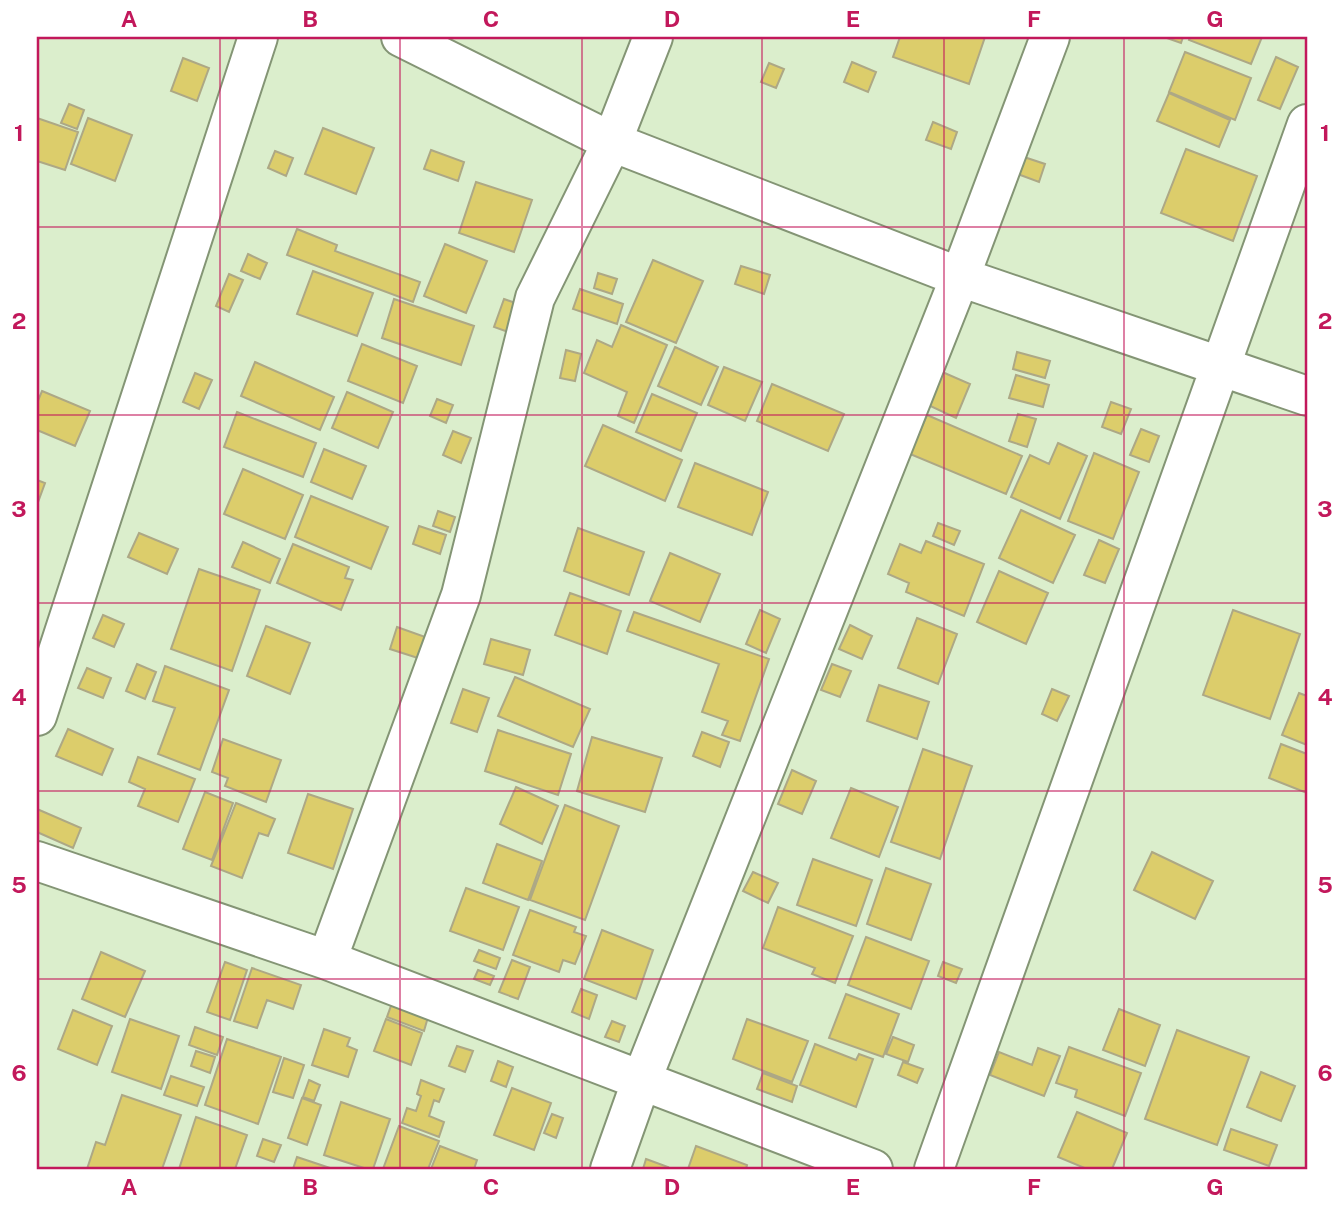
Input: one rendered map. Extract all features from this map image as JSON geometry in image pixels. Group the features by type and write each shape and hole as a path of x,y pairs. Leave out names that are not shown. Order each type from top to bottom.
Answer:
{"street":[{"path":"37,716 258,37"},
{"path":"401,37 612,142 960,277 1307,396"},
{"path":"327,960 461,595 535,298 612,142 653,37"},
{"path":"610,1169 642,1079 960,277 1051,37"},
{"path":"934,1169 1307,124"},
{"path":"37,861 327,960 873,1169"}],"building":[{"path":"900,37 985,37 969,84 893,57"},
{"path":"1164,37 1183,37 1181,43"},
{"path":"1190,37 1262,37 1251,64 1189,40"},
{"path":"1185,52 1251,78 1235,120 1169,92"},
{"path":"1276,57 1298,67 1280,109 1258,100"},
{"path":"183,58 209,68 197,101 171,91"},
{"path":"852,62 876,72 868,92 844,82"},
{"path":"769,63 784,69 776,88 761,82"},
{"path":"1169,93 1230,120 1219,147 1157,121"},
{"path":"69,104 84,110 77,129 61,123"},
{"path":"37,118 78,132 65,170 37,161"},
{"path":"88,118 132,135 115,181 71,164"},
{"path":"933,122 957,132 951,149 926,140"},
{"path":"323,128 374,148 356,194 305,174"},
{"path":"1186,149 1257,176 1233,241 1161,213"},
{"path":"431,150 464,162 458,181 424,169"},
{"path":"275,151 293,158 286,176 268,168"},
{"path":"1021,156 1045,164 1039,182 1015,173"},
{"path":"476,182 532,200 514,252 459,233"},
{"path":"297,229 337,245 335,251 420,282 413,302 287,255"},
{"path":"445,244 487,261 466,313 424,296"},
{"path":"248,254 267,263 260,279 241,271"},
{"path":"653,260 703,281 676,343 626,322"},
{"path":"741,266 770,275 764,294 735,284"},
{"path":"313,271 373,293 357,336 297,314"},
{"path":"598,273 617,279 612,294 594,288"},
{"path":"229,274 243,280 229,312 216,306"},
{"path":"580,289 623,304 617,324 573,309"},
{"path":"394,299 474,326 461,365 382,338"},
{"path":"504,299 524,306 514,334 494,327"},
{"path":"621,325 667,345 634,423 618,416 627,392 584,373 597,340 612,347"},
{"path":"362,344 417,366 403,403 348,381"},
{"path":"675,347 718,367 701,405 658,386"},
{"path":"566,350 581,354 575,381 560,378"},
{"path":"1017,352 1050,361 1045,378 1013,369"},
{"path":"255,362 334,397 320,430 241,396"},
{"path":"724,367 762,382 745,421 708,405"},
{"path":"940,371 970,384 956,418 926,404"},
{"path":"195,373 212,380 199,409 183,402"},
{"path":"1016,375 1049,385 1043,407 1009,398"},
{"path":"772,384 844,414 828,451 757,421"},
{"path":"42,391 90,411 75,446 37,430 37,403"},
{"path":"347,392 393,412 378,448 332,428"},
{"path":"652,394 697,413 681,451 636,432"},
{"path":"437,399 453,405 446,423 430,416"},
{"path":"1111,402 1131,409 1121,434 1102,427"},
{"path":"237,412 316,443 303,477 224,447"},
{"path":"1018,414 1036,419 1027,447 1009,441"},
{"path":"927,415 1022,456 1006,494 910,454"},
{"path":"603,425 682,460 665,501 585,466"},
{"path":"1141,429 1159,436 1149,462 1130,455"},
{"path":"453,431 471,438 461,463 443,455"},
{"path":"1058,443 1087,456 1060,519 1011,497 1030,455 1049,464"},
{"path":"324,449 366,466 352,499 311,482"},
{"path":"1094,453 1139,472 1113,539 1068,521"},
{"path":"695,463 768,492 752,535 678,507"},
{"path":"243,469 303,495 285,539 224,514"},
{"path":"37,480 45,483 37,505"},
{"path":"311,496 388,527 371,569 295,537"},
{"path":"1021,510 1075,535 1053,583 999,558"},
{"path":"438,511 455,517 450,532 433,526"},
{"path":"938,523 960,531 954,545 933,536"},
{"path":"419,526 446,535 440,554 413,544"},
{"path":"578,528 644,552 629,595 564,571"},
{"path":"139,533 178,549 167,574 128,557"},
{"path":"1099,540 1119,549 1105,583 1084,575"},
{"path":"926,541 984,564 964,616 906,592 909,583 888,574 900,544 921,553"},
{"path":"243,542 280,559 270,583 232,567"},
{"path":"293,544 349,567 345,578 353,580 341,610 277,583"},
{"path":"670,553 720,574 700,622 650,601"},
{"path":"199,569 260,590 232,671 171,649"},
{"path":"999,571 1048,593 1026,644 977,622"},
{"path":"570,593 621,611 607,654 555,635"},
{"path":"760,610 780,619 766,653 746,644"},
{"path":"1233,610 1300,634 1270,719 1203,695"},
{"path":"634,612 769,659 740,741 722,735 728,721 702,712 719,664 627,631"},
{"path":"103,615 124,624 114,647 93,638"},
{"path":"917,618 957,634 938,684 898,668"},
{"path":"850,625 872,636 862,659 839,649"},
{"path":"266,626 310,643 290,694 247,676"},
{"path":"397,627 431,639 424,660 390,649"},
{"path":"491,639 530,650 523,675 484,664"},
{"path":"137,664 156,672 145,699 126,691"},
{"path":"832,664 851,671 840,697 821,690"},
{"path":"165,666 229,690 200,770 158,754 175,708 153,701"},
{"path":"87,668 111,678 103,698 78,688"},
{"path":"515,677 590,709 573,747 498,716"},
{"path":"879,685 929,702 917,739 867,721"},
{"path":"463,689 489,698 477,732 451,723"},
{"path":"1052,689 1069,696 1057,721 1042,714"},
{"path":"1299,693 1307,696 1307,745 1282,735"},
{"path":"68,729 113,749 102,775 56,756"},
{"path":"498,730 571,754 558,795 485,771"},
{"path":"702,732 729,742 720,767 693,756"},
{"path":"592,737 662,758 645,812 577,791"},
{"path":"223,739 281,760 266,802 225,786 228,778 212,772"},
{"path":"1281,744 1307,754 1307,793 1269,778"},
{"path":"923,749 972,766 940,859 891,842"},
{"path":"138,757 195,779 178,822 138,806 145,789 129,782"},
{"path":"792,770 816,781 802,814 778,804"},
{"path":"516,787 558,806 542,844 500,824"},
{"path":"851,788 898,807 879,857 831,838"},
{"path":"205,792 233,803 212,860 183,849"},
{"path":"308,794 353,809 333,869 288,853"},
{"path":"236,803 275,819 268,836 259,833 242,878 211,866"},
{"path":"565,805 619,826 585,920 530,900"},
{"path":"37,809 81,828 73,848 37,832"},
{"path":"497,844 542,861 528,900 483,883"},
{"path":"1152,852 1213,881 1195,919 1134,890"},
{"path":"813,859 872,880 856,926 797,905"},
{"path":"886,868 931,884 911,940 867,924"},
{"path":"753,872 778,883 768,903 743,891"},
{"path":"466,888 519,907 503,950 450,931"},
{"path":"778,907 853,936 835,983 812,974 815,968 763,948"},
{"path":"530,910 576,927 574,932 586,936 575,964 563,960 559,972 513,955"},
{"path":"602,930 653,950 636,999 584,979"},
{"path":"866,937 929,961 911,1009 848,985"},
{"path":"479,950 500,958 496,969 474,961"},
{"path":"101,952 145,971 125,1017 82,999"},
{"path":"512,960 530,967 518,999 499,992"},
{"path":"225,962 247,970 230,1020 207,1012"},
{"path":"943,962 962,969 956,983 938,976"},
{"path":"252,968 301,985 293,1009 267,1000 257,1028 234,1021"},
{"path":"478,970 494,976 490,985 474,979"},
{"path":"581,989 597,995 589,1019 572,1012"},
{"path":"846,994 899,1014 883,1057 829,1038"},
{"path":"392,1003 428,1017 424,1031 387,1017"},
{"path":"1119,1009 1160,1025 1145,1066 1103,1050"},
{"path":"73,1010 112,1026 97,1065 58,1049"},
{"path":"130,1019 179,1036 161,1089 112,1072"},
{"path":"386,1019 422,1033 411,1065 374,1051"},
{"path":"747,1019 808,1041 792,1082 733,1059"},
{"path":"612,1021 625,1026 619,1042 605,1037"},
{"path":"195,1027 223,1037 217,1055 189,1045"},
{"path":"324,1029 350,1038 347,1046 357,1050 348,1077 312,1065"},
{"path":"1177,1030 1249,1057 1217,1145 1145,1119"},
{"path":"893,1037 914,1045 908,1062 886,1054"},
{"path":"227,1039 281,1057 258,1124 205,1105"},
{"path":"815,1044 856,1060 859,1054 873,1059 856,1107 800,1085"},
{"path":"457,1046 473,1051 465,1072 449,1066"},
{"path":"1069,1047 1141,1073 1125,1116 1075,1097 1077,1090 1056,1083"},
{"path":"1038,1048 1060,1056 1044,1096 990,1075 999,1052 1032,1065"},
{"path":"196,1051 215,1057 210,1073 191,1066"},
{"path":"284,1058 304,1065 293,1098 273,1092"},
{"path":"498,1061 513,1067 506,1087 491,1081"},
{"path":"903,1062 923,1069 917,1083 898,1075"},
{"path":"1261,1072 1295,1086 1281,1121 1247,1107"},
{"path":"763,1073 797,1086 792,1102 757,1089"},
{"path":"171,1076 204,1087 197,1106 164,1095"},
{"path":"309,1080 320,1085 314,1101 303,1097"},
{"path":"421,1080 444,1089 439,1102 434,1100 429,1116 444,1122 439,1137 402,1123 407,1108 416,1111 421,1096 417,1094"},
{"path":"512,1088 551,1103 534,1150 494,1135"},
{"path":"122,1095 181,1115 162,1169 87,1169 96,1142 105,1145"},
{"path":"302,1098 321,1105 307,1145 288,1138"},
{"path":"341,1102 390,1119 373,1169 324,1155"},
{"path":"1077,1112 1127,1133 1112,1169 1087,1169 1058,1157"},
{"path":"552,1114 563,1118 556,1138 544,1133"},
{"path":"196,1117 247,1135 235,1169 179,1169"},
{"path":"399,1126 439,1141 428,1169 383,1169"},
{"path":"1231,1129 1277,1145 1269,1166 1224,1150"},
{"path":"263,1139 281,1145 274,1162 257,1156"},
{"path":"440,1146 477,1160 474,1169 431,1169"},
{"path":"696,1146 747,1165 746,1169 688,1169"},
{"path":"297,1157 333,1169 293,1169"},
{"path":"646,1159 668,1167 643,1169"}]}
